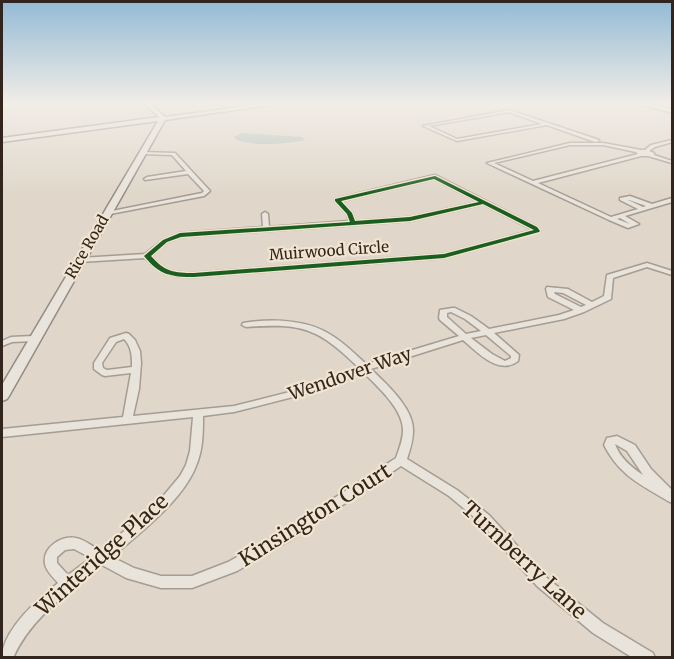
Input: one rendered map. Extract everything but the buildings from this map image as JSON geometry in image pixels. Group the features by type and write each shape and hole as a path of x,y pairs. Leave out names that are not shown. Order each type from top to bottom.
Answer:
{"street":[{"path":"2,141 53,134"},
{"name":"Rice Road","path":"2,396 154,134"},
{"path":"445,134 461,140 495,134"},
{"path":"574,134 603,144 672,162"},
{"path":"532,183 644,153 653,146 672,141"},
{"path":"603,144 564,145 489,163 611,219 628,226 636,224 620,216"},
{"path":"107,214 204,194 207,191 172,154 143,153"},
{"path":"147,179 190,172"},
{"path":"353,223 350,214 337,200 430,177 440,178 484,202"},
{"path":"643,209 622,199 630,198 652,207"},
{"path":"611,219 672,200"},
{"name":"Muirwood Circle","path":"484,202 537,231 444,256 194,275 173,275 163,272 147,256 165,241 180,235 410,219 484,202"},
{"path":"265,214 266,228"},
{"path":"80,260 147,256"},
{"name":"Wendover Way","path":"2,433 198,414 277,399 324,386 364,368 467,336 581,310 608,297 610,277 647,266 672,273"},
{"path":"581,310 551,295 550,289 565,291 592,305"},
{"path":"452,310 459,312 515,355 511,362 499,363 467,336 443,318 443,312 452,310"},
{"name":"Kinsington Court","path":"67,584 51,565 51,555 62,545 75,543 131,574 161,582 192,582 232,567 286,536 400,461 408,441 407,420 395,401 336,340 318,330 294,325 265,323 246,325"},
{"path":"127,421 136,370 137,348 132,339 126,336 113,340 98,363 99,369 105,373 136,370"},
{"path":"2,337 11,340"},
{"path":"2,344 11,340 33,339"},
{"name":"Winteridge Place","path":"5,657 9,647 33,616 67,584 164,504 189,472 198,438 198,414"},
{"path":"617,440 631,448 647,472 672,497 643,481 624,467 611,450 609,445 611,441 617,440"},
{"name":"Turnberry Lane","path":"400,461 453,493 485,519 542,582 598,628 648,657"}],"shaded area":[{"path":"240,134 253,134 302,137 305,140 259,144 242,142 234,137"}],"cycle path":[{"path":"353,223 350,214 337,200 435,177 535,228 537,231 444,256 194,275 168,273 147,256 165,241 180,235 410,219 484,202"}]}
